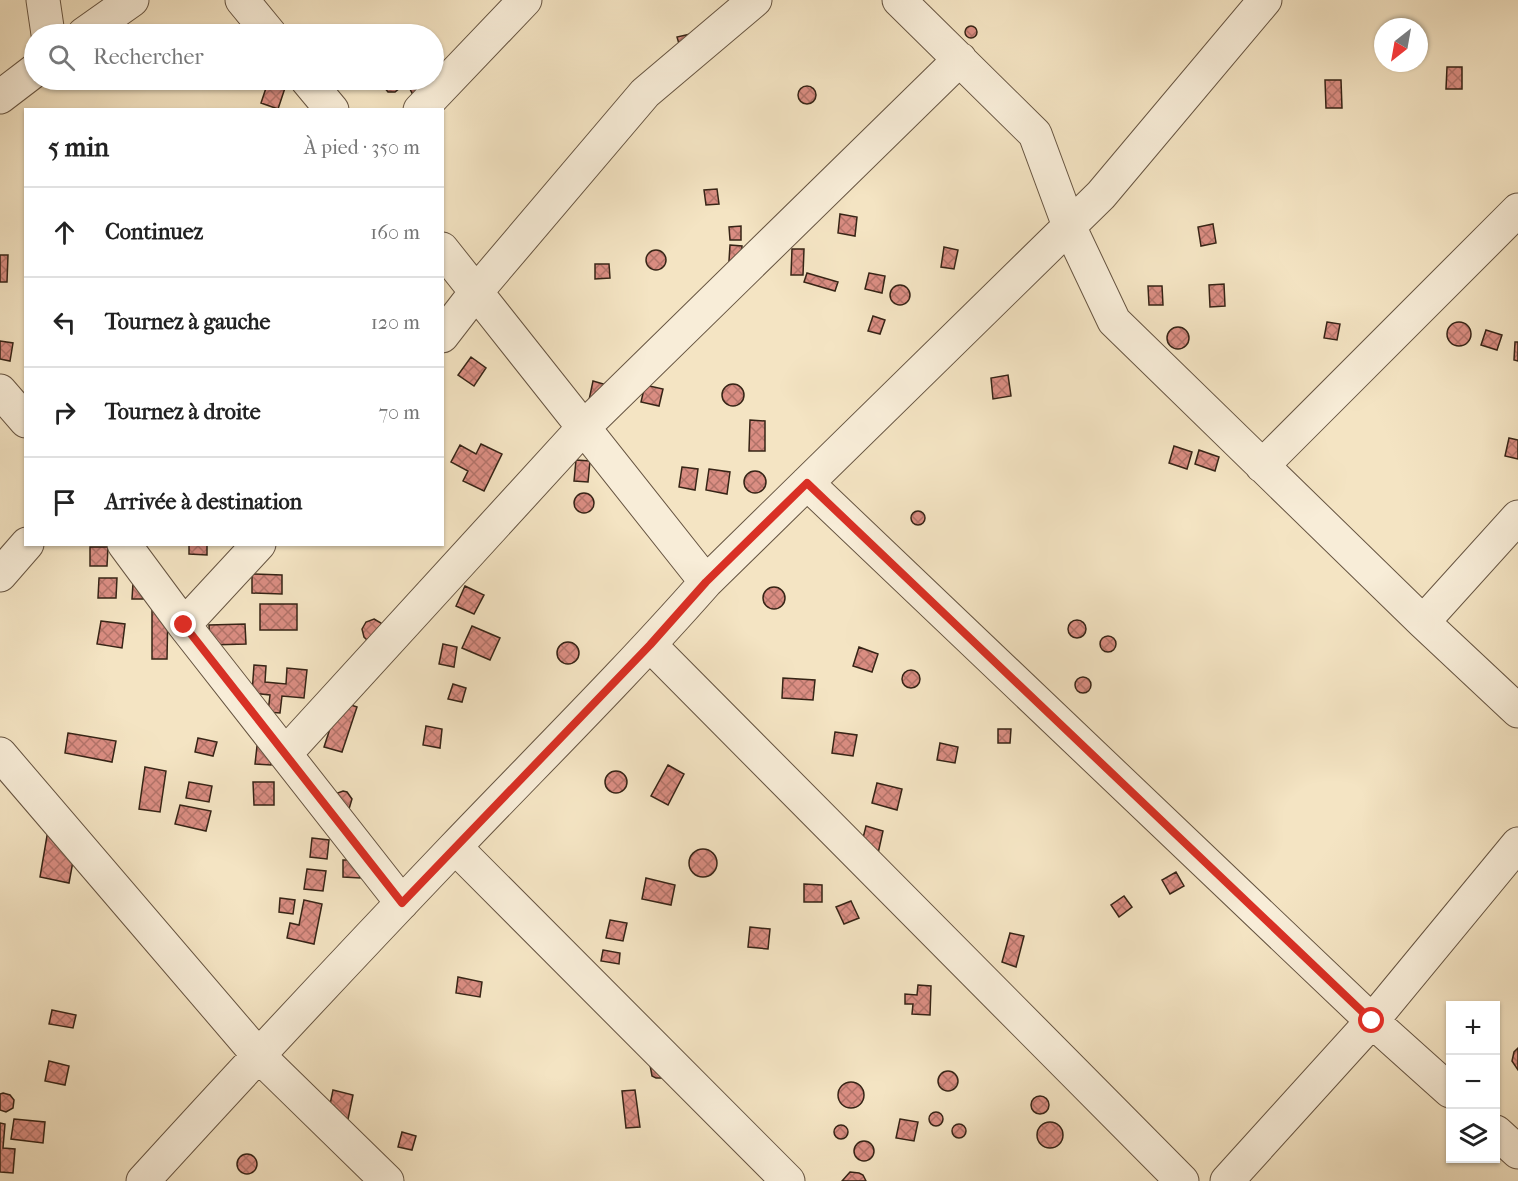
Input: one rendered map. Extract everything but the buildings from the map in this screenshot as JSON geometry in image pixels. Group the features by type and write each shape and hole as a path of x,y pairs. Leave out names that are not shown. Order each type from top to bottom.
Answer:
{"street":[{"path":"43,0 47,24"},
{"path":"98,24 132,0"},
{"path":"242,0 262,24"},
{"path":"444,85 525,0"},
{"path":"444,333 476,292 645,93 755,0"},
{"path":"899,0 1035,134 1069,226 1114,321 1423,622 1518,711"},
{"path":"143,1181 258,1055 650,645 706,582 1101,195 1265,0"},
{"path":"285,754 584,427 960,59"},
{"path":"0,97 24,79"},
{"path":"315,90 330,108"},
{"path":"422,108 439,90"},
{"path":"1262,466 1518,210"},
{"path":"444,252 706,582"},
{"path":"0,391 24,419"},
{"path":"807,483 1372,1021 1446,1087"},
{"path":"1423,622 1518,517"},
{"path":"0,575 25,546"},
{"path":"125,546 184,625 402,903"},
{"path":"184,625 257,546"},
{"path":"650,645 1182,1181"},
{"path":"0,754 258,1055 387,1181"},
{"path":"1227,1181 1372,1021 1518,844"},
{"path":"454,848 788,1181"},
{"path":"1500,1136 1518,1152"}],"route":[{"path":"184,625 402,903 650,645 706,582 807,483 1372,1021"}]}
